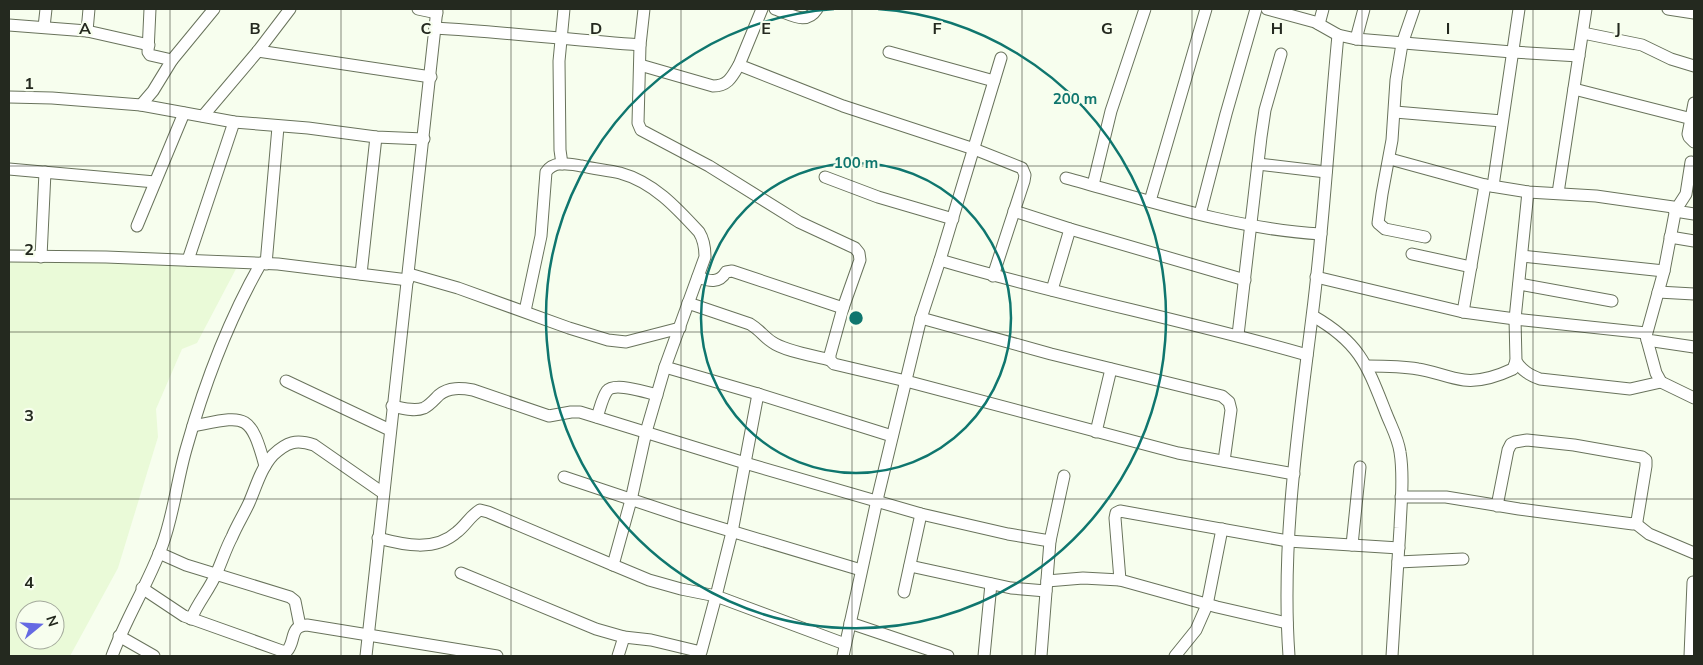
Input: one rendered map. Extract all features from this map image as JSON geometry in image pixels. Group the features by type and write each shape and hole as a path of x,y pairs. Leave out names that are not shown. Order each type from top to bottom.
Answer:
{"street":[{"path":"44,27 46,9"},
{"path":"86,31 89,9"},
{"path":"150,9 148,52 150,55 172,60"},
{"path":"142,105 153,92 172,60 214,9"},
{"path":"203,116 258,51 290,9"},
{"path":"366,656 392,406 409,277 436,28 437,11 418,9"},
{"path":"562,164 560,150 559,70 564,9"},
{"path":"644,9 640,45 638,122 641,130 709,166 799,222 854,248 859,253 860,260 843,308 830,360"},
{"path":"640,64 713,86 721,86 728,82 739,65 762,9"},
{"path":"775,9 803,19 812,16 818,9"},
{"path":"1093,185 1111,111 1145,9"},
{"path":"1150,201 1206,9"},
{"path":"1200,214 1256,9"},
{"path":"1267,9 1319,24 1338,35 1356,39 1579,56"},
{"path":"1319,24 1323,9"},
{"path":"1356,39 1364,9"},
{"path":"1414,9 1402,44 1396,80 1390,159 1378,223 1385,229 1425,237"},
{"path":"1463,312 1502,121 1519,9"},
{"path":"1558,194 1586,9"},
{"path":"1668,9 1694,13"},
{"path":"9,25 86,31 148,45"},
{"path":"436,28 640,45"},
{"path":"1582,33 1649,47 1672,59 1694,66"},
{"path":"1289,656 1286,606 1288,541 1321,234 1338,35"},
{"path":"258,51 431,77"},
{"path":"889,52 994,81"},
{"path":"1238,335 1265,110 1281,54"},
{"path":"843,656 877,500 921,318 1001,58"},
{"path":"739,65 843,106 974,149 1022,168 1024,171 1024,182 993,276"},
{"path":"1574,89 1692,119"},
{"path":"9,97 52,98 142,105 234,122 308,128 376,137 424,139"},
{"path":"1694,103 1688,134 1688,137 1694,142"},
{"path":"1395,112 1502,121"},
{"path":"137,226 184,113"},
{"path":"188,260 234,122"},
{"path":"112,656 119,636 158,553 170,520 186,448 204,391 226,332 242,296 263,264 278,126"},
{"path":"361,274 376,137"},
{"path":"1390,159 1489,186 1528,192 1596,196 1667,205 1673,207 1675,211 1694,214"},
{"path":"1661,382 1654,367 1647,336 1664,271 1675,211 1686,194 1691,162"},
{"path":"524,311 540,236 546,172 554,164 569,164 620,173 640,180 665,196 703,238 705,257 665,367 646,432 631,500 612,565"},
{"path":"1258,164 1326,172"},
{"path":"9,169 155,182"},
{"path":"41,257 45,172"},
{"path":"825,177 878,197 953,219"},
{"path":"1066,178 1252,226 1295,233 1321,234"},
{"path":"1367,366 1399,366 1472,381 1502,374 1513,369 1516,361 1515,319 1528,192"},
{"path":"1014,211 1245,280"},
{"path":"1052,290 1070,229"},
{"path":"1670,237 1694,241"},
{"path":"1412,254 1471,267"},
{"path":"9,256 188,260 263,264 409,277 458,288 608,340 626,342 680,328"},
{"path":"1522,256 1664,271"},
{"path":"940,260 993,276 1238,335 1307,355"},
{"path":"698,277 710,282 717,281 726,272 732,271 843,308"},
{"path":"1316,277 1463,312 1647,336 1694,347"},
{"path":"1519,284 1612,301"},
{"path":"1658,292 1694,294"},
{"path":"688,303 750,324 759,329 771,342 830,360 834,364 906,381 1178,453 1294,474"},
{"path":"1312,316 1342,335 1354,347 1367,366 1400,451 1402,497 1392,656"},
{"path":"921,318 1051,354 1222,396 1229,402 1231,410 1224,461"},
{"path":"1516,361 1524,371 1540,379 1630,389 1661,382 1694,398"},
{"path":"665,367 892,436"},
{"path":"1096,432 1111,369"},
{"path":"286,381 390,430"},
{"path":"392,406 417,410 429,404 441,393 463,388 549,416 580,412 745,463 921,514 1008,534 1050,541"},
{"path":"597,417 606,392 610,388 625,388 657,395"},
{"path":"701,652 732,532 758,394"},
{"path":"193,426 231,420 247,423 253,430 265,466"},
{"path":"1497,506 1508,450 1511,444 1520,440 1574,445 1645,458 1646,466 1637,521 1635,523"},
{"path":"191,619 217,573 265,466 273,455 287,444 304,441 314,445 383,493"},
{"path":"1352,546 1360,467"},
{"path":"1041,656 1050,541 1064,476"},
{"path":"564,477 732,532 861,570"},
{"path":"1402,497 1446,497 1497,506 1635,523 1642,530 1656,538 1694,552"},
{"path":"378,538 414,545 439,542 458,532 473,514 480,510 649,580 716,596 845,644"},
{"path":"1120,580 1115,518 1116,514 1120,511 1288,541 1399,548"},
{"path":"904,592 921,514"},
{"path":"1175,656 1196,630 1207,604 1222,529"},
{"path":"158,553 186,565 290,596 295,602 300,626"},
{"path":"1398,562 1463,560"},
{"path":"910,566 990,584 1032,591 1083,578 1120,580 1207,604 1287,623"},
{"path":"461,573 596,629 624,637 651,640 713,656"},
{"path":"1690,656 1693,620 1693,582"},
{"path":"984,656 990,584"},
{"path":"142,588 191,619 279,653 290,648 296,628 300,626 368,634 496,656"},
{"path":"850,623 922,651 948,656"},
{"path":"119,636 154,656"},
{"path":"618,656 624,637"}],"shaded area":[{"path":"101,259 238,265 197,343 182,349 156,409 158,437 118,568 70,656 9,656 9,262"}]}
